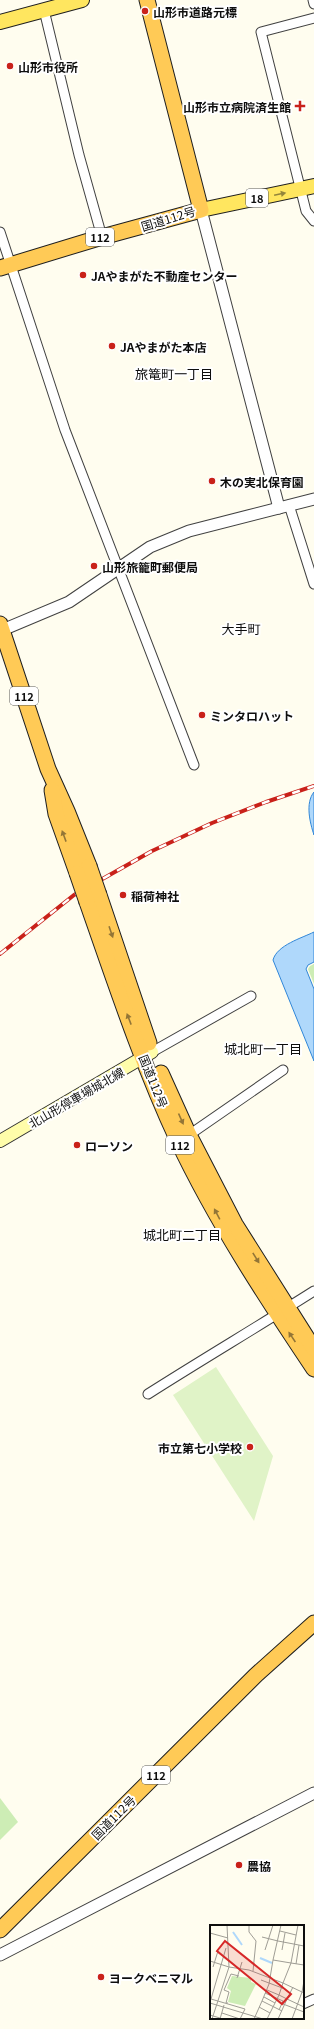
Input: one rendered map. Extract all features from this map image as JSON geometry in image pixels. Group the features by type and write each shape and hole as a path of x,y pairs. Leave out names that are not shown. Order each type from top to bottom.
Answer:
{"highway":[{"name":"国道112号","path":"5,266 102,237 201,210 147,0"},
{"name":"国道112号","path":"1,628 48,769 67,811 83,870 178,1141 225,1231 282,1311 314,1349"},
{"name":"国道112号","path":"148,1055 235,1224 314,1369"},
{"name":"国道112号","path":"0,1930 256,1675 314,1623"}],"main road":[{"path":"0,22 82,0"},
{"name":"18","path":"201,210 308,188"},
{"name":"北山形停車場城北線","path":"0,1141 148,1055"}],"street":[{"path":"313,0 314,4"},
{"path":"44,10 76,142 102,237"},
{"path":"314,18 261,32 308,188 306,211 314,221"},
{"path":"201,210 284,507 314,584"},
{"path":"0,232 5,266 118,569 194,765"},
{"path":"1,628 70,602 150,547 169,539 189,531 314,498"},
{"path":"148,1055 251,996"},
{"path":"189,1135 283,1070"},
{"path":"148,1394 314,1291"},
{"path":"0,1955 314,1793"},
{"path":"304,2004 314,1999"}],"green space":[{"path":"314,964 314,984 308,969"},
{"path":"216,1367 273,1456 254,1521 173,1395"},
{"path":"0,1798 18,1822 0,1840"}],"water":[{"path":"314,792 314,835 309,807 311,797"},
{"path":"314,932 314,962 308,965 306,969 314,989 314,1061 273,960 279,950"}],"railway":[{"path":"0,954 74,895 152,851 212,823 266,802 314,786"}],"place":[{"name":"山形市道路元標","path":"145,11"},
{"name":"山形市役所","path":"10,66"},
{"name":"山形市立病院済生館","path":"300,106"},
{"name":"JAやまがた不動産センター","path":"83,275"},
{"name":"JAやまがた本店","path":"112,346"},
{"name":"木の実北保育園","path":"212,481"},
{"name":"山形旅籠町郵便局","path":"94,566"},
{"name":"ミンタロハット","path":"202,715"},
{"name":"稲荷神社","path":"123,895"},
{"name":"ローソン","path":"77,1145"},
{"name":"市立第七小学校","path":"250,1447"},
{"name":"農協","path":"239,1865"},
{"name":"ヨークベニマル","path":"101,1977"}],"district":[{"name":"旅篭町一丁目","path":"174,373"},
{"name":"大手町","path":"241,628"},
{"name":"城北町一丁目","path":"263,1048"},
{"name":"城北町二丁目","path":"182,1234"}]}
